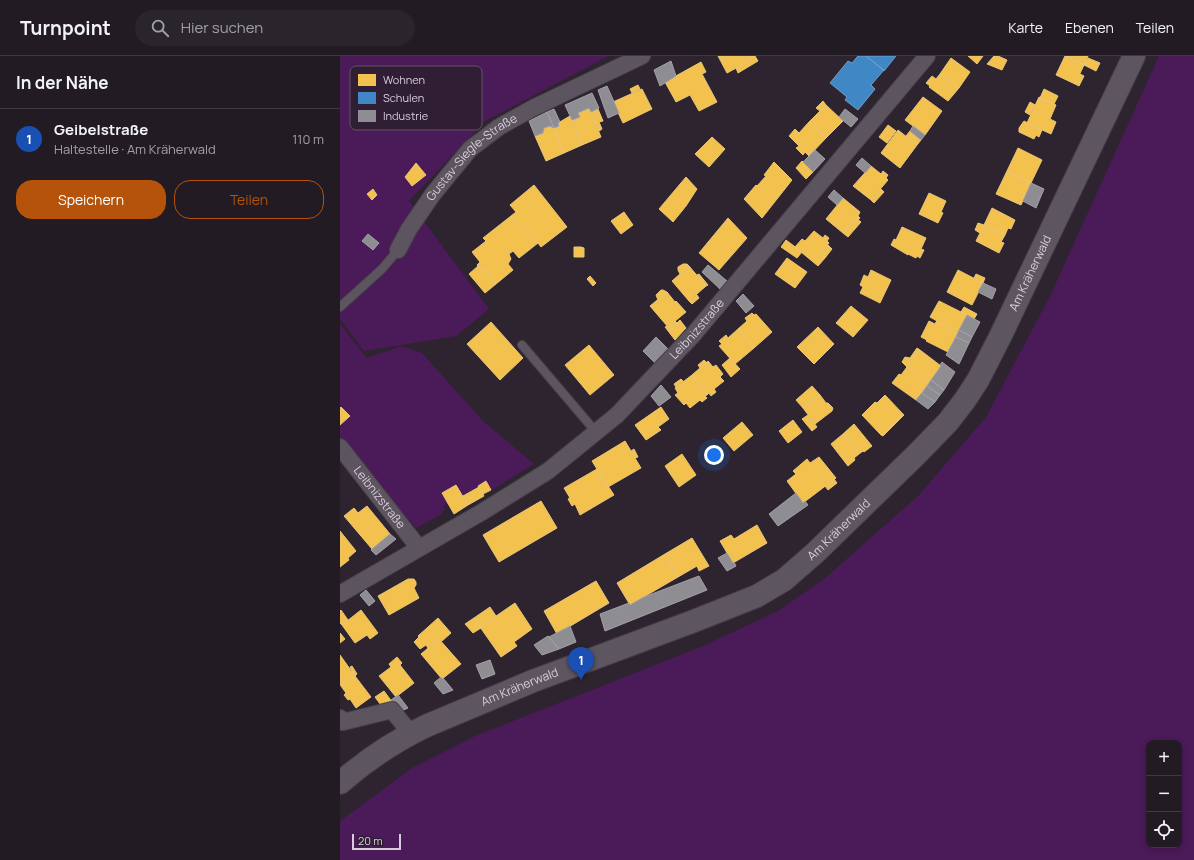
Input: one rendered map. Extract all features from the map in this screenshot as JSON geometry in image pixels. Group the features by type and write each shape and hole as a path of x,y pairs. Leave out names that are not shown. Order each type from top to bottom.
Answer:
{"main road":[{"name":"Am Kräherwald","path":"340,783 354,770 384,749 411,734 533,681 687,624 757,596 784,580 815,553 948,422 978,380 1134,56"}],"street":[{"name":"Gustav-Siegle-Straße","path":"398,250 409,230 433,194 470,149 499,127 533,108 642,56"},
{"name":"Leibnizstraße","path":"341,592 482,512 548,471 618,415 693,336 927,56"},
{"name":"Leibnizstraße","path":"340,447 419,548"},
{"path":"340,718 343,722 392,710 411,734"}],"lane":[{"name":"Gustav-Siegle-Straße","path":"340,307 382,269 398,250"},
{"path":"522,345 596,432"}],"shaded area":[{"path":"340,56 609,56 485,121 482,124 482,66 350,66 350,130 476,130 409,201 489,309 456,336 364,351 340,319"},
{"path":"1159,56 1194,56 1194,860 340,860 340,821 412,768 475,736 703,646 778,611 824,579 918,496 986,417 1050,296"},
{"path":"340,324 367,358 401,346 422,353 483,421 534,464 492,490 486,481 478,485 479,487 463,496 456,485 442,493 448,504 443,506 445,510 442,514 416,528 340,443"}],"building: Wohnen":[{"path":"718,56 749,56 751,60 727,73"},
{"path":"749,56 755,56 758,61 738,73 736,68 751,60"},
{"path":"968,56 983,56 977,64"},
{"path":"994,56 1007,60 1002,70 987,64"},
{"path":"1065,56 1088,56 1084,65"},
{"path":"1065,56 1084,65 1075,84 1056,75"},
{"path":"951,58 970,72 959,88 940,74"},
{"path":"1088,58 1100,63 1096,71 1084,65"},
{"path":"701,62 706,72 702,74 717,102 699,111 690,95 676,102 665,82"},
{"path":"940,74 959,88 948,101 926,83 932,76 936,79"},
{"path":"1080,74 1084,76 1079,86 1075,84"},
{"path":"638,85 640,89 632,93 630,89"},
{"path":"642,89 652,109 623,123 613,102"},
{"path":"1044,89 1058,96 1054,104 1040,98"},
{"path":"923,97 942,111 925,135 905,120"},
{"path":"1039,97 1056,105 1050,119 1056,122 1051,134 1027,123"},
{"path":"823,101 826,105 820,111 816,108"},
{"path":"1030,102 1035,105 1030,115 1025,112"},
{"path":"826,105 843,121 826,138 809,122"},
{"path":"589,108 601,137 582,145 572,120 580,117 578,113"},
{"path":"598,109 603,121 599,122 602,129 599,131 591,112"},
{"path":"570,116 582,145 564,153 554,128 559,126 558,123"},
{"path":"1024,121 1042,130 1039,137 1036,135 1034,139 1019,132 1019,128"},
{"path":"809,122 826,138 809,156 789,136 795,129 799,133"},
{"path":"888,125 896,131 887,143 879,137"},
{"path":"550,126 554,128 564,153 546,161 535,136 543,133 544,128"},
{"path":"898,130 917,145 900,168 881,153"},
{"path":"910,131 921,140 917,145 906,136"},
{"path":"712,137 725,149 709,167 695,154"},
{"path":"799,146 805,152 803,155 796,148"},
{"path":"1018,148 1042,160 1031,183 1007,171"},
{"path":"802,161 813,172 806,179 796,168"},
{"path":"774,162 792,180 762,218 744,199 766,176 764,175"},
{"path":"416,163 426,175 412,186 405,177"},
{"path":"871,166 881,174 883,171 888,175 886,178 888,180 871,200 853,186"},
{"path":"1007,171 1031,183 1021,205 996,194"},
{"path":"686,177 697,189 673,222 659,209"},
{"path":"534,185 567,227 541,247 524,225 520,228 511,216 516,212 510,205"},
{"path":"373,189 377,195 372,200 367,194"},
{"path":"881,189 884,192 874,203 871,200"},
{"path":"929,193 946,201 941,212 943,213 938,223 919,214"},
{"path":"843,198 860,212 858,216 860,218 858,220 856,218 843,233 826,219"},
{"path":"992,208 1015,220 1011,229 1008,228 1005,235 984,225"},
{"path":"624,212 633,225 621,234 611,221"},
{"path":"511,216 520,228 524,225 538,243 519,258 513,251 509,254 511,259 508,264 513,270 496,284 485,270 483,272 477,265 480,262 472,252 486,241 483,238"},
{"path":"728,218 747,238 719,270 699,253"},
{"path":"856,218 861,222 848,237 843,233"},
{"path":"978,223 984,225 980,233 975,230"},
{"path":"984,225 1005,235 1001,242 1004,243 999,253 976,241"},
{"path":"902,227 926,238 921,249 924,250 920,258 917,256 916,258 908,255 891,245 894,239 896,240"},
{"path":"814,231 823,238 825,235 829,238 827,241 829,243 820,254 825,258 818,266 795,247 802,239 805,241"},
{"path":"786,240 802,252 797,258 781,247"},
{"path":"828,245 832,249 825,258 820,254"},
{"path":"574,247 584,248 584,257 574,257"},
{"path":"787,258 807,272 795,288 775,274"},
{"path":"683,264 687,264 689,266 680,274 678,267"},
{"path":"478,266 483,272 485,270 496,284 485,293 469,274"},
{"path":"689,266 706,286 689,301 672,281"},
{"path":"871,270 891,280 880,303 860,293 863,287 860,285 864,275 868,277"},
{"path":"958,270 983,283 972,305 947,292"},
{"path":"699,274 708,285 706,286 697,275"},
{"path":"976,274 985,278 983,283 974,278"},
{"path":"590,276 596,283 593,286 587,279"},
{"path":"661,290 667,292 658,300 656,295"},
{"path":"667,292 686,312 668,327 650,306"},
{"path":"697,295 699,298 692,304 689,301"},
{"path":"939,301 967,315 957,334 930,317"},
{"path":"851,306 868,320 853,337 836,323"},
{"path":"964,307 977,314 974,319 961,312"},
{"path":"752,313 754,315 756,314 772,332 754,348 738,329 747,321 745,318"},
{"path":"680,320 686,328 675,340 665,327 667,326 670,330 678,324 677,323"},
{"path":"675,321 678,324 670,330 668,327"},
{"path":"929,321 935,324 936,322 957,334 948,352 921,337"},
{"path":"491,322 523,358 500,380 467,344"},
{"path":"818,327 834,344 814,364 797,347"},
{"path":"738,329 754,348 735,364 719,346 722,344 719,341 726,335 728,338"},
{"path":"589,345 614,375 590,395 565,365"},
{"path":"917,348 920,350 907,367 902,362 905,357 910,358"},
{"path":"920,350 941,366 929,383 907,367"},
{"path":"730,358 740,369 731,377 722,365"},
{"path":"704,360 707,363 700,368 698,365"},
{"path":"708,361 713,367 716,365 723,374 720,377 724,381 714,389 716,392 711,396 709,393 707,395 692,375"},
{"path":"907,367 929,383 916,400 892,383"},
{"path":"692,375 707,395 705,396 707,398 702,402 700,400 690,408 686,403 684,405 675,395 678,393 675,388"},
{"path":"681,379 683,381 676,387 674,384"},
{"path":"812,386 820,395 803,408 796,400"},
{"path":"820,395 826,403 833,408 832,411 815,424 803,408"},
{"path":"885,395 903,414 881,435 862,415 875,402 877,403"},
{"path":"341,407 350,416 340,425 340,408"},
{"path":"661,407 669,419 658,427 661,430 646,440 635,425"},
{"path":"903,414 904,415 883,436 881,435"},
{"path":"808,415 817,427 812,431 802,419"},
{"path":"793,420 802,432 788,443 779,431"},
{"path":"742,422 753,435 734,451 723,438"},
{"path":"854,424 872,446 859,454 843,434"},
{"path":"843,434 859,454 848,466 831,444"},
{"path":"625,441 631,451 634,449 638,457 635,458 641,468 608,487 592,461"},
{"path":"682,454 696,475 679,487 665,466"},
{"path":"819,457 836,478 803,503 787,481 796,474 793,471 807,459 810,463"},
{"path":"597,469 614,495 580,515 575,504 572,506 568,499 570,498 564,488"},
{"path":"834,479 837,483 828,490 825,486"},
{"path":"486,481 491,490 483,494 478,486"},
{"path":"456,485 468,505 454,514 442,493"},
{"path":"479,487 484,496 468,505 463,496"},
{"path":"541,501 557,528 499,562 483,535"},
{"path":"367,506 390,534 372,549 344,516 354,508 358,513"},
{"path":"757,525 767,543 733,563 720,541 731,535 734,539"},
{"path":"340,531 356,551 348,558 349,560 340,567"},
{"path":"692,538 709,566 699,571 697,566 678,577 665,554"},
{"path":"665,554 678,577 630,605 617,583"},
{"path":"408,579 414,579 416,582 414,588 419,598 389,615 378,596"},
{"path":"596,581 609,603 557,634 544,611"},
{"path":"515,603 532,629 514,642 517,646 501,657 480,627"},
{"path":"490,607 496,616 480,627 474,618"},
{"path":"341,610 348,620 342,625 340,623"},
{"path":"361,610 378,633 370,639 367,635 355,643 342,625"},
{"path":"438,618 451,633 442,641 439,639 428,648 426,645 420,649 414,642 419,637 418,636"},
{"path":"474,618 481,628 473,633 465,624"},
{"path":"340,633 345,639 340,643"},
{"path":"439,639 461,664 442,679 421,654"},
{"path":"340,655 355,676 341,686 340,684"},
{"path":"397,657 402,663 400,665 414,683 396,697 379,676 391,667 389,664"},
{"path":"352,666 357,674 355,676 350,667"},
{"path":"355,676 371,697 356,708 350,699 348,700 344,695 346,693 341,686"},
{"path":"384,691 395,706 383,708 375,697"}],"building: Schulen":[{"path":"858,56 866,56 884,70 871,85 875,89 858,110 845,100 847,97 830,83 848,61 852,63"},
{"path":"866,56 896,56 884,71"}],"building: Industrie":[{"path":"671,61 676,76 660,86 654,70"},
{"path":"607,86 619,113 608,118 598,90"},
{"path":"592,93 599,108 591,112 589,108 578,113 580,117 572,120 565,105"},
{"path":"554,109 560,122 558,123 559,126 554,128 547,112"},
{"path":"845,109 858,119 851,127 839,117"},
{"path":"547,112 554,128 550,126 544,128 543,133 535,136 529,121"},
{"path":"913,126 925,135 921,140 910,131"},
{"path":"815,150 825,159 813,172 803,162"},
{"path":"862,158 871,166 865,173 856,165"},
{"path":"1031,183 1044,189 1036,208 1023,201"},
{"path":"834,190 843,198 837,205 828,197"},
{"path":"368,234 379,243 373,250 362,241"},
{"path":"708,265 727,281 720,289 702,272"},
{"path":"983,283 996,289 992,299 978,292"},
{"path":"743,294 754,306 746,313 736,301"},
{"path":"967,315 980,322 972,337 959,330"},
{"path":"959,330 972,337 969,343 956,337"},
{"path":"656,337 668,349 655,363 643,351"},
{"path":"956,337 969,343 959,364 946,355"},
{"path":"942,362 955,372 944,390 931,380 941,366 940,365"},
{"path":"931,380 944,390 940,395 927,386"},
{"path":"661,385 671,397 659,406 651,396"},
{"path":"927,386 940,395 935,402 922,393"},
{"path":"922,393 935,402 928,409 916,400"},
{"path":"796,493 803,503 805,501 808,505 778,526 769,514"},
{"path":"390,534 396,539 376,555 371,550"},
{"path":"727,553 736,566 727,571 718,558"},
{"path":"699,576 707,590 605,631 600,614 629,603 630,605 644,597"},
{"path":"366,590 375,601 369,606 360,595"},
{"path":"570,626 576,642 559,649 549,637"},
{"path":"548,636 559,649 542,655 534,645"},
{"path":"490,660 495,674 482,679 476,665"},
{"path":"441,677 453,690 443,694 434,683"},
{"path":"398,695 408,708 399,712 391,700"}],"place":[{"name":"Geibelstraße","path":"581,680"}]}
